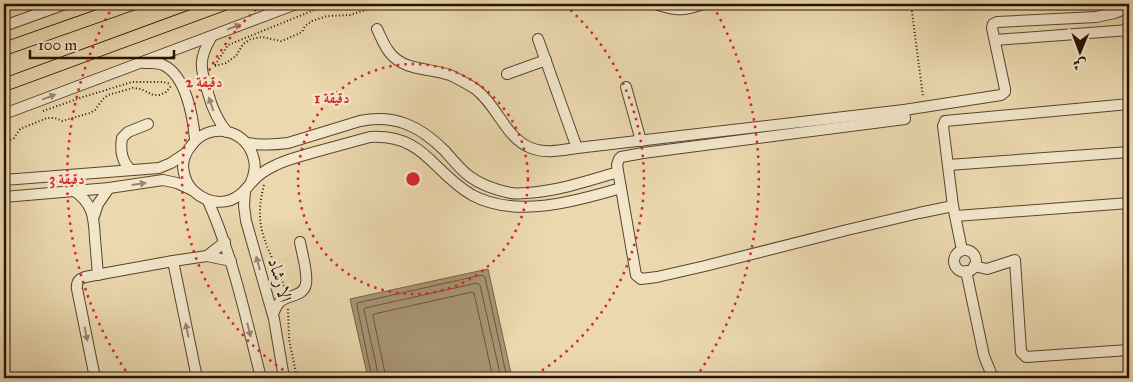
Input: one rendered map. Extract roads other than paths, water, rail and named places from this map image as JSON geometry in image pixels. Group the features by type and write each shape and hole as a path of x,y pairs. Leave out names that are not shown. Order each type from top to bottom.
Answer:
{"main road":[{"path":"4,49 132,4"},
{"path":"4,85 224,4"}],"street":[{"path":"4,26 65,4"},
{"path":"4,114 296,4"},
{"path":"656,4 672,10 686,10 703,4"},
{"path":"377,29 385,46 397,60 414,67 449,75 475,89 497,112 513,136 521,144 533,149 556,151 904,110 1001,95 1005,92 992,28 993,24 997,22 1096,17 1115,14 1129,7"},
{"path":"1068,34 1096,17"},
{"path":"995,40 1129,30"},
{"path":"212,36 203,54 202,74 213,110 227,132"},
{"path":"538,39 577,148"},
{"path":"506,74 546,60"},
{"path":"138,63 158,63 172,71 177,77 187,98 196,139"},
{"path":"626,86 641,140"},
{"path":"962,250 954,211 943,126 946,120 1129,104"},
{"path":"904,110 905,119 624,156 619,159 618,172 636,275 644,279 705,266 895,218 954,211 1129,203"},
{"path":"246,143 277,145 370,119 384,119 399,121 412,126 437,143 467,175 481,184 513,194 542,192 618,172"},
{"path":"131,170 126,166 122,156 121,143 128,132 148,124"},
{"path":"193,191 187,183 184,173 183,163 186,153 196,139 202,135 219,131 238,136 252,152 255,162 254,172 248,187"},
{"path":"4,197 109,188 170,180 208,200 228,201 237,197 267,170 284,161 370,137 382,136 405,141 416,147 459,186 473,195 492,203 530,207 544,206 621,188"},
{"path":"948,165 1129,152"},
{"path":"4,180 159,168 186,153"},
{"path":"114,171 122,156"},
{"name":"الارشاد","path":"248,187 244,206 246,221 272,314 284,378"},
{"path":"94,216 98,204 109,188"},
{"path":"73,190 89,205 94,216 98,275"},
{"path":"208,200 220,227 240,290 261,378"},
{"path":"207,256 225,242"},
{"path":"272,314 278,304 300,293 306,286 306,274 300,242"},
{"path":"983,378 984,356 970,269 975,262 975,258 970,251 962,250 956,255 954,263 958,269 970,269 987,269 1015,260 1021,352 1024,356 1129,350"},
{"path":"95,378 76,285 81,278 207,256 231,261"},
{"path":"173,261 197,378"},
{"path":"265,288 287,298"},
{"path":"984,356 993,378"}],"water":[{"path":"488,269 512,378 368,378 350,299"}]}
